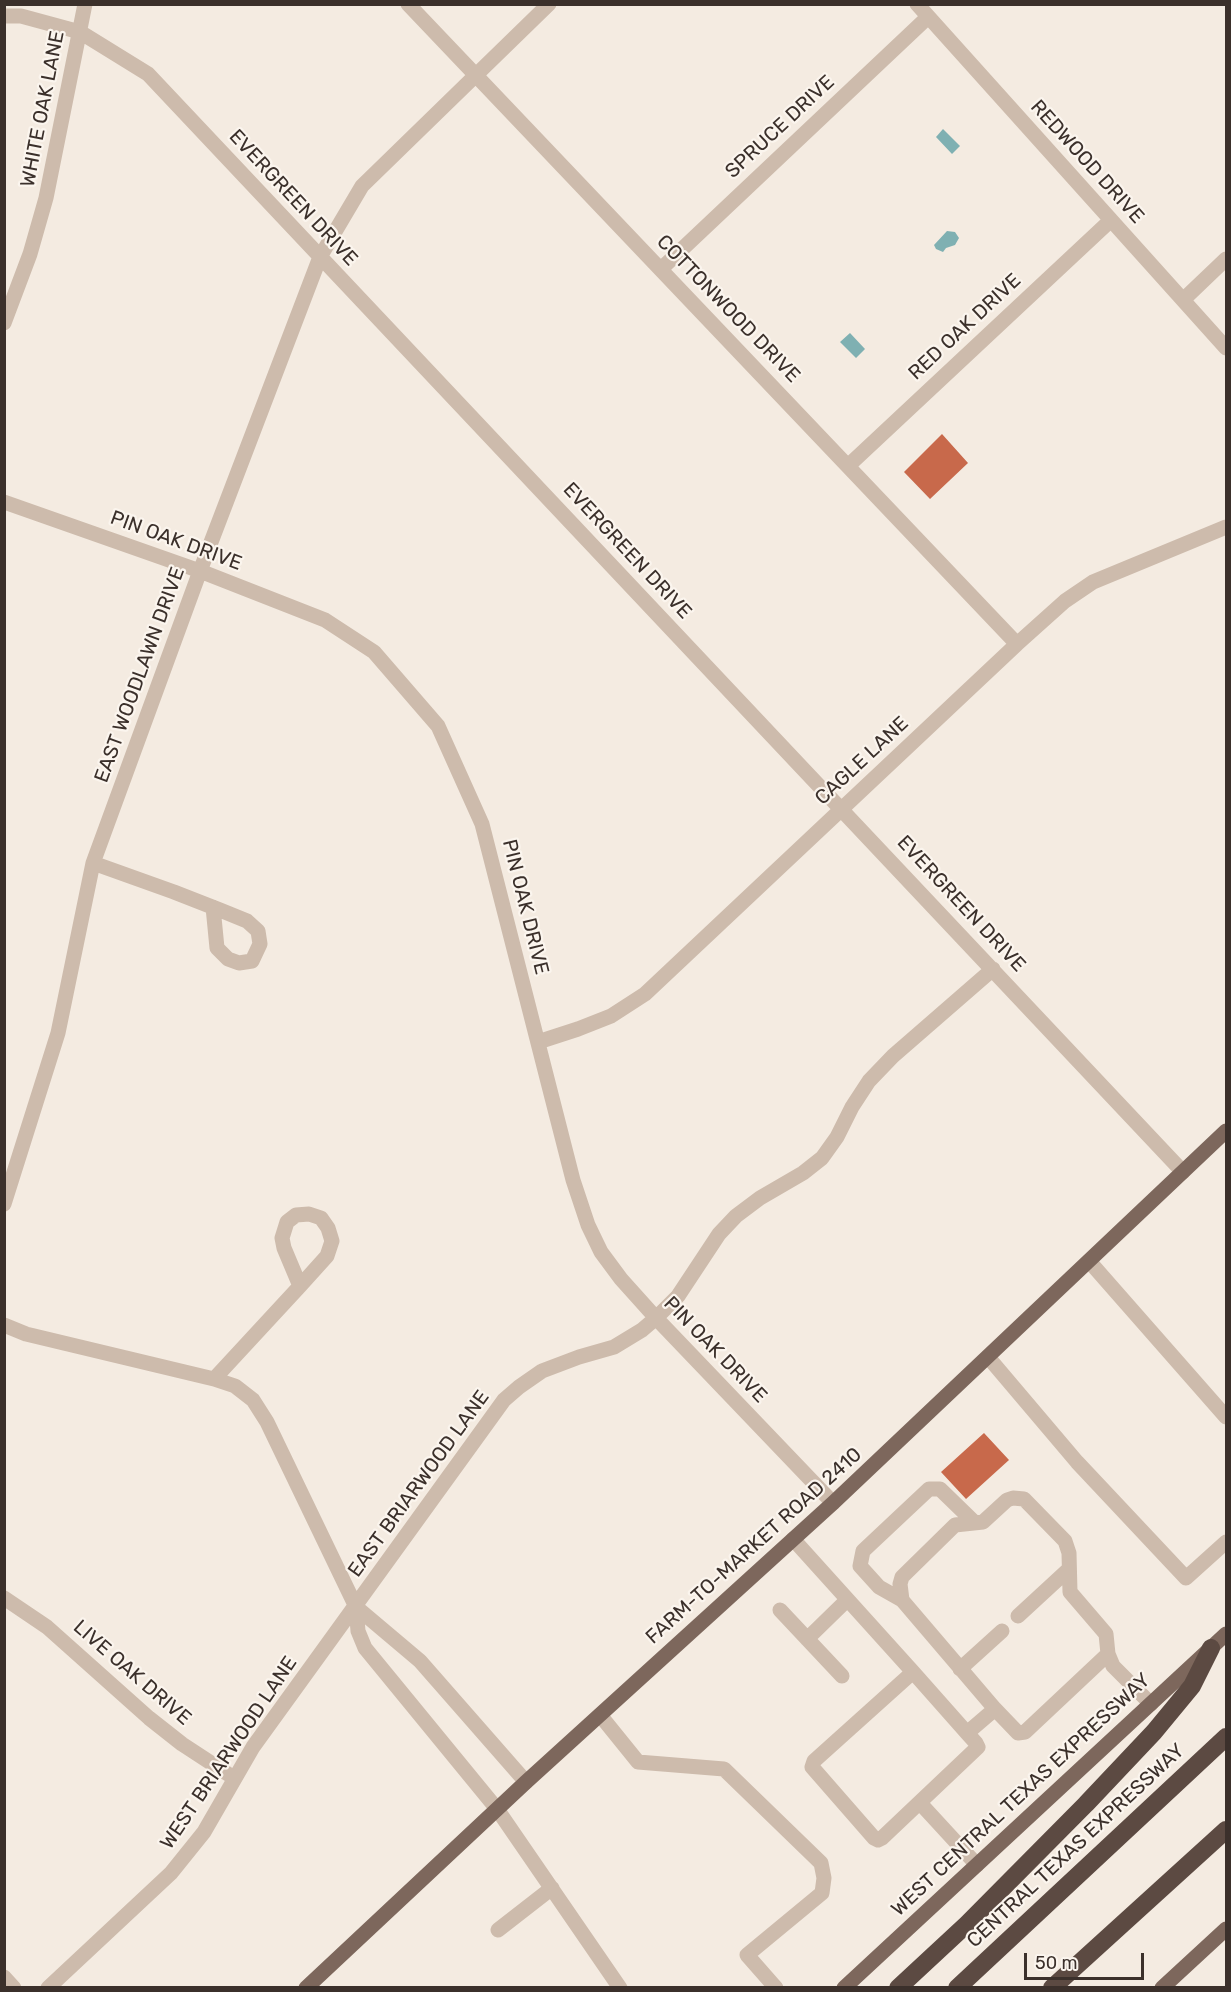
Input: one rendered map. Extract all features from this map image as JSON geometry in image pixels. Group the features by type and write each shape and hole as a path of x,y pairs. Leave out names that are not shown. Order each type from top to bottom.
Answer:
{"highway":[{"path":"898,1988 968,1924 1154,1732 1192,1686 1211,1648"},
{"name":"CENTRAL TEXAS EXPRESSWAY","path":"957,1988 1227,1737"},
{"path":"1052,1988 1227,1830"}],"main road":[{"name":"FARM-TO-MARKET ROAD 2410","path":"306,1988 526,1782 833,1503 1227,1131"},
{"name":"WEST CENTRAL TEXAS EXPRESSWAY","path":"844,1988 1227,1634"},
{"path":"1162,1988 1227,1929"}],"street":[{"name":"WHITE OAK LANE","path":"4,323 30,254 46,198 85,4"},
{"name":"COTTONWOOD DRIVE","path":"408,4 1017,644"},
{"name":"EAST WOODLAWN DRIVE","path":"4,1204 58,1034 93,863 200,571 320,257 362,186 549,4"},
{"name":"REDWOOD DRIVE","path":"917,4 1227,348"},
{"name":"EVERGREEN DRIVE","path":"4,16 21,16 80,32 148,74 1183,1172"},
{"name":"SPRUCE DRIVE","path":"660,269 928,16"},
{"name":"RED OAK DRIVE","path":"849,465 1111,220"},
{"path":"1183,300 1227,259"},
{"name":"PIN OAK DRIVE","path":"4,502 200,571 325,620 374,652 438,726 482,824 573,1180 588,1225 601,1252 621,1279 656,1318 833,1503"},
{"name":"CAGLE LANE","path":"538,1042 611,1016 645,994 1065,601 1094,582 1227,527"},
{"path":"93,863 213,907"},
{"name":"EAST BRIARWOOD LANE","path":"356,1607 504,1400 542,1371 614,1347 642,1330 656,1318 678,1296 719,1234 735,1216 760,1198 803,1173 822,1158 837,1137 852,1107 869,1081 893,1056 993,969"},
{"path":"1089,1261 1227,1417"},
{"path":"214,1379 300,1286"},
{"path":"4,1325 26,1334 214,1379 235,1386 253,1400 267,1422 356,1607 358,1631 365,1648 497,1809 620,1988"},
{"path":"988,1357 1077,1462 1186,1578 1227,1542"},
{"path":"975,1523 940,1489 929,1489 862,1551 860,1566 879,1587 902,1600 1013,1730 1021,1734 1108,1654"},
{"path":"902,1600 900,1584 902,1577 955,1525 987,1520 1007,1500 1023,1498 1065,1541 1069,1553 1070,1592 1103,1629 1113,1666 1151,1704"},
{"path":"793,1539 913,1672 978,1747 878,1840 812,1767 814,1761 913,1672"},
{"path":"1018,1616 1069,1569"},
{"name":"LIVE OAK DRIVE","path":"4,1598 47,1627 149,1718 182,1744 234,1778"},
{"path":"807,1639 847,1599"},
{"path":"356,1607 420,1661 526,1782"},
{"name":"WEST BRIARWOOD LANE","path":"48,1988 171,1874 204,1832 253,1747 356,1607"},
{"path":"780,1610 842,1676"},
{"path":"960,1669 1002,1630"},
{"path":"967,1733 995,1709"},
{"path":"600,1715 638,1762 724,1769 821,1863 824,1878 822,1893 747,1955 776,1988"},
{"path":"920,1803 977,1865"},
{"path":"498,1930 552,1888"},
{"path":"4,1977 14,1988"}],"water":[{"path":"943,129 960,146 952,154 936,137"},
{"path":"947,231 955,232 959,238 955,245 946,248 943,252 936,249 934,245"},
{"path":"850,333 865,349 856,358 840,342"}],"building":[{"path":"942,434 968,463 930,499 904,472"},
{"path":"984,1433 1009,1460 966,1499 941,1472"}]}
